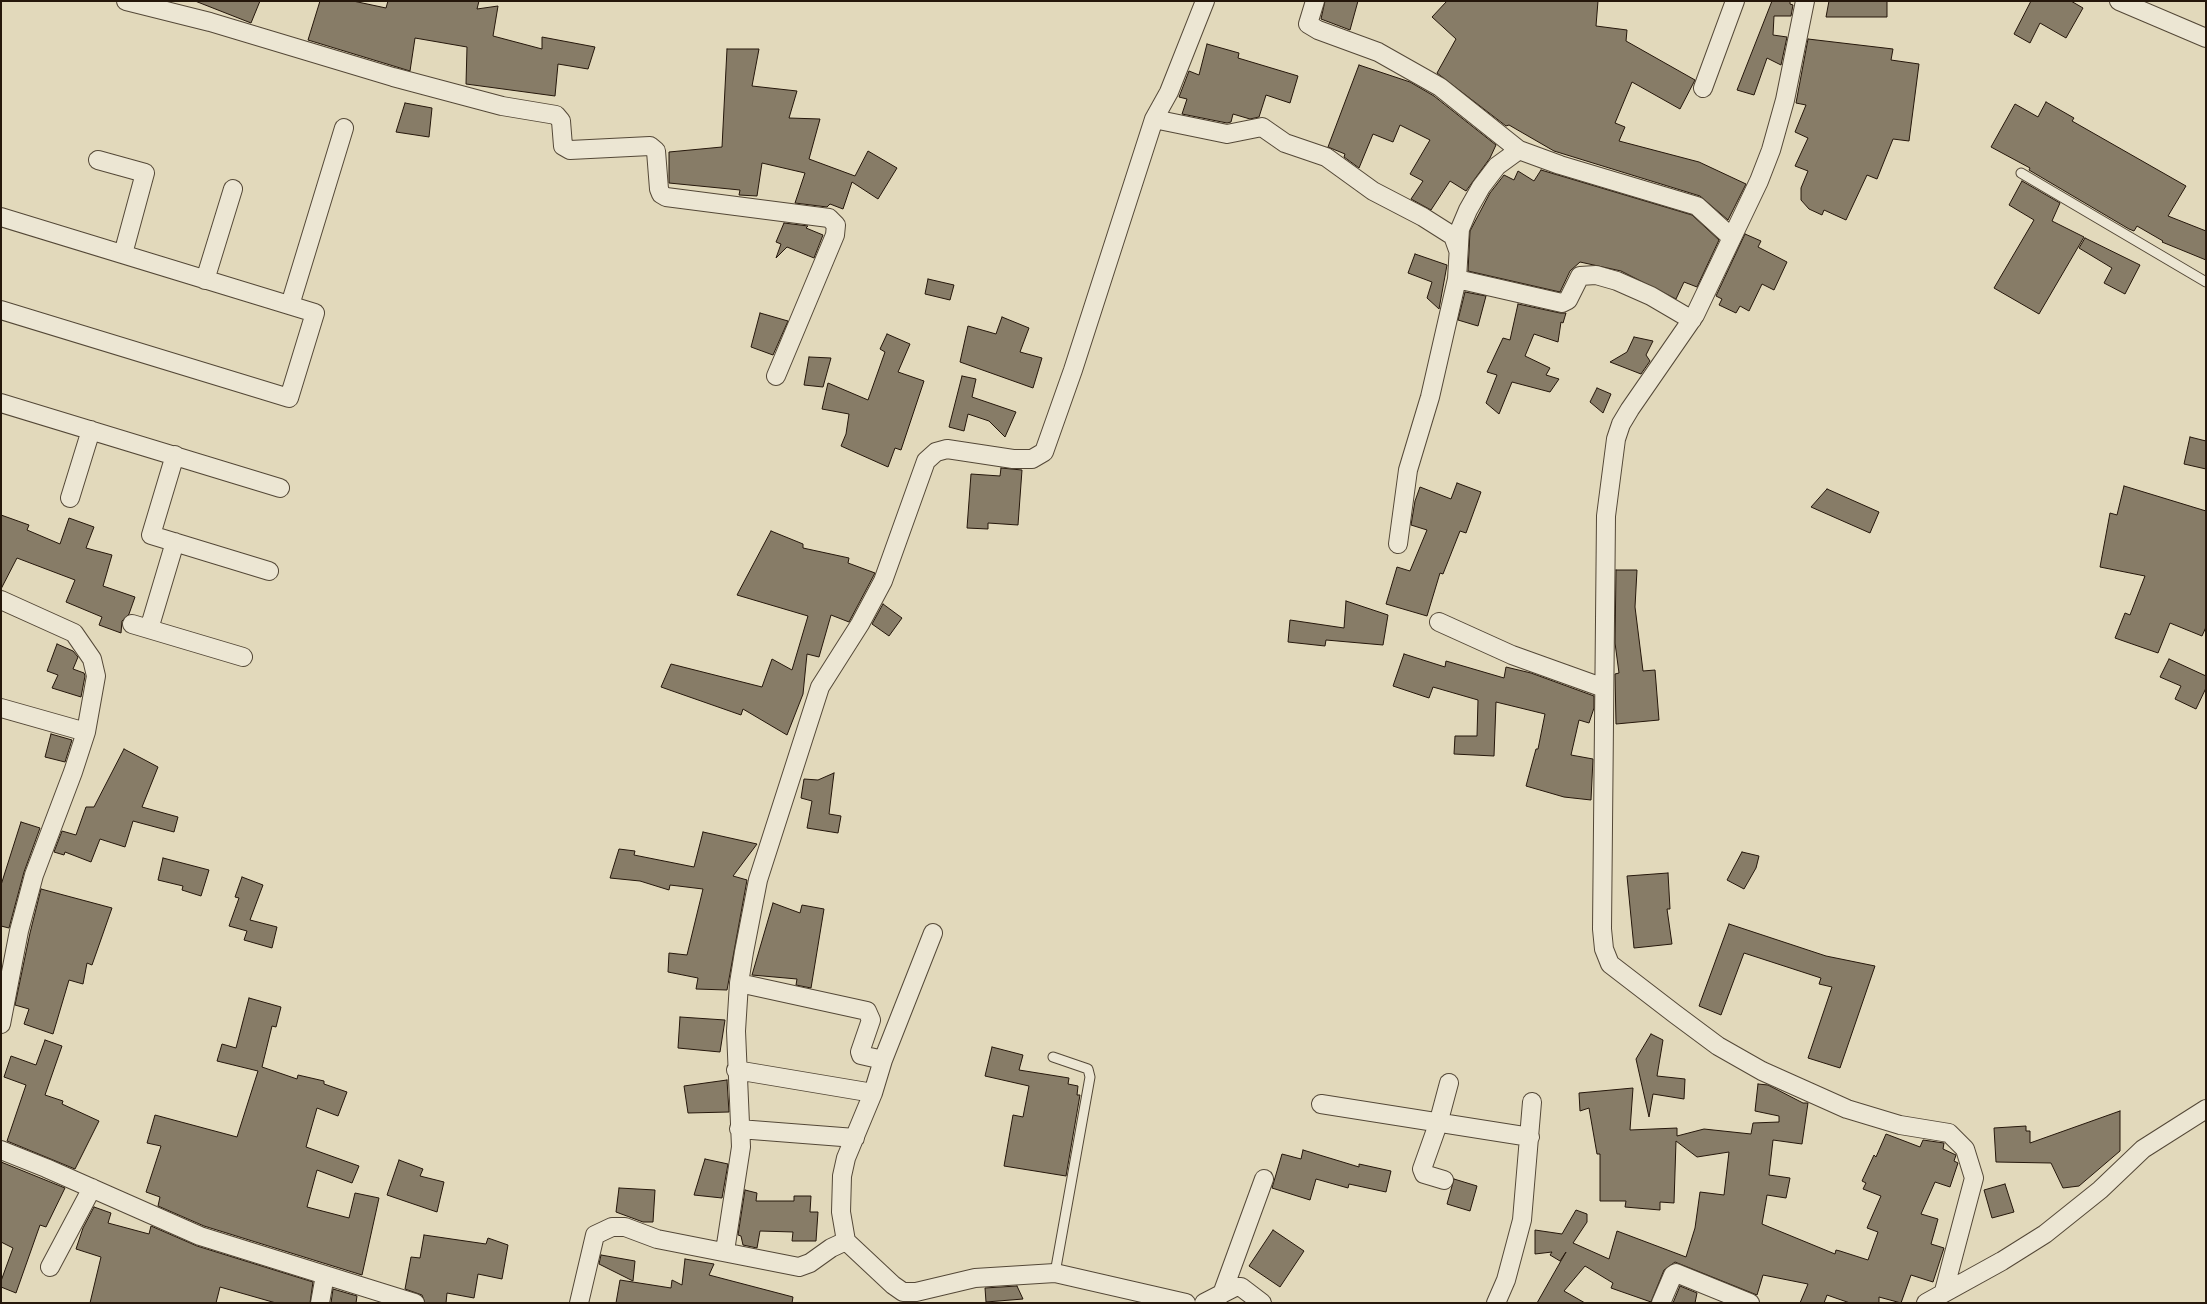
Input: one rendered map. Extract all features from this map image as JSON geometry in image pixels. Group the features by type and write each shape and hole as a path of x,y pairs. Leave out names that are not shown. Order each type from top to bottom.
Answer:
{"street":[{"path":"126,1 210,22 393,77 493,103 556,115 561,121 563,146 570,150 650,146 656,150 658,189 661,194 666,196 829,218 836,225 835,235 776,376"},
{"path":"725,1251 741,1147 736,1070 739,983 758,880 820,687 860,624 883,581 926,461 936,452 947,449 1013,459 1032,459 1044,452 1073,370 1154,119 1169,92 1205,1"},
{"path":"1315,1 1308,24 1318,30 1378,52 1440,87 1520,150 1560,165 1697,206 1732,237"},
{"path":"1703,88 1735,1"},
{"path":"1805,1 1792,68 1771,150 1759,181 1692,320 1630,408 1616,438 1606,516 1602,930 1604,949 1610,964 1718,1046 1762,1071 1847,1108 1900,1125 1950,1133 1965,1149 1974,1178 1944,1291"},
{"path":"2119,1 2206,38"},
{"path":"1154,119 1227,134 1262,127 1285,143 1326,157 1374,191 1423,217 1452,236 1458,250"},
{"path":"290,305 344,128"},
{"path":"1398,544 1408,470 1440,355 1456,280 1460,229 1481,187 1497,166 1520,150"},
{"path":"98,160 145,173 123,254"},
{"path":"205,280 233,189"},
{"path":"1,217 315,313 289,398 1,310"},
{"path":"1456,280 1562,302 1568,300 1580,276 1596,275 1617,281 1651,296 1692,320"},
{"path":"1,403 280,488"},
{"path":"70,498 91,430"},
{"path":"175,456 151,535 269,571"},
{"path":"175,542 140,626 243,658"},
{"path":"1,600 74,633 92,659 96,676 86,732 74,772 34,875 19,931 1,1024"},
{"path":"1439,622 1512,655 1604,688"},
{"path":"1,708 86,732"},
{"path":"933,933 883,1060 873,1093 842,1176 841,1212 846,1241 903,1292 916,1292 975,1278 1055,1273 1186,1303"},
{"path":"739,983 867,1011 871,1020 860,1052 861,1055 883,1060"},
{"path":"736,1070 873,1093"},
{"path":"1444,1180 1424,1174 1422,1170 1438,1124 1449,1083"},
{"path":"1496,1303 1506,1280 1522,1220 1532,1102"},
{"path":"1321,1104 1438,1124 1530,1137"},
{"path":"1926,1303 1944,1291 2002,1261 2045,1234 2100,1190 2143,1149 2206,1109"},
{"path":"739,1129 855,1138"},
{"path":"1,1150 200,1236 415,1303"},
{"path":"1222,1294 1264,1179"},
{"path":"50,1268 92,1188"},
{"path":"578,1303 595,1235 612,1228 624,1227 657,1239 799,1266 810,1263 831,1248 846,1241"},
{"path":"1660,1303 1676,1273 1750,1303"},
{"path":"320,1303 325,1275"},
{"path":"1204,1303 1235,1287 1241,1288 1262,1303"}],"lane":[{"path":"2021,173 2206,282"},
{"path":"1053,1057 1088,1069 1090,1077 1055,1273"}],"building":[{"path":"195,1 260,1 251,23"},
{"path":"320,1 353,1 386,8 388,1 479,1 477,9 498,6 493,36 542,49 542,37 595,47 588,69 558,64 555,96 466,84 467,47 415,38 410,71 308,40"},
{"path":"1325,1 1358,1 1350,30 1321,19"},
{"path":"1447,1 1598,1 1596,26 1627,30 1626,41 1695,80 1680,109 1632,82 1615,123 1625,127 1619,141 1699,162 1746,184 1728,220 1700,196 1554,151 1509,125 1506,126 1437,73 1456,39 1432,17"},
{"path":"1772,1 1790,1 1790,4 1793,5 1791,16 1774,16 1773,35 1787,37 1781,65 1767,58 1754,95 1737,90"},
{"path":"1829,1 1887,1 1887,17 1826,17"},
{"path":"2031,1 2071,1 2083,8 2066,38 2040,23 2030,43 2014,34"},
{"path":"1808,39 1893,49 1891,60 1919,64 1909,141 1893,139 1877,179 1867,175 1846,220 1824,210 1822,215 1809,209 1801,200 1801,188 1808,171 1795,166 1808,138 1795,132 1806,105 1796,103"},
{"path":"1207,44 1239,53 1238,58 1298,76 1290,103 1266,95 1259,117 1250,119 1233,114 1231,122 1227,123 1182,114 1187,99 1179,97 1189,71 1199,75"},
{"path":"727,49 759,49 752,86 797,91 789,118 820,119 809,159 855,176 868,151 897,168 878,199 852,182 843,209 830,204 827,207 795,203 805,173 762,163 757,196 739,195 740,190 669,183 669,152 722,147"},
{"path":"1359,65 1410,82 1434,96 1496,145 1490,158 1466,191 1450,181 1431,210 1411,199 1423,181 1410,174 1430,140 1400,125 1393,142 1373,134 1359,168 1344,157 1345,154 1328,147"},
{"path":"2046,102 2074,118 2072,121 2186,186 2168,216 2206,231 2206,260 2162,242 2137,226 2134,231 2129,229 2029,170 2030,168 1991,147 2015,104 2038,117"},
{"path":"405,103 432,108 429,137 396,132"},
{"path":"1541,170 1692,215 1719,240 1697,287 1684,282 1676,299 1621,271 1580,262 1570,271 1560,292 1468,271 1470,231 1490,193 1504,175 1514,180 1518,171 1534,181"},
{"path":"2022,181 2060,203 2052,221 2084,237 2039,314 1994,288 2034,220 2009,205"},
{"path":"784,223 808,226 806,228 823,235 814,258 787,247 776,258 781,244 776,242"},
{"path":"1745,234 1761,241 1758,247 1787,262 1774,290 1762,284 1749,311 1740,306 1736,313 1719,305 1722,299 1716,296"},
{"path":"2085,238 2140,265 2125,294 2104,283 2112,268 2079,248"},
{"path":"1415,254 1447,265 1439,309 1427,298 1432,282 1408,273"},
{"path":"928,279 954,285 950,300 925,294"},
{"path":"1465,292 1486,296 1478,326 1458,320"},
{"path":"1518,304 1566,313 1563,323 1561,322 1558,342 1534,334 1525,356 1550,368 1546,375 1559,379 1550,392 1512,382 1499,414 1486,403 1497,375 1487,372 1503,338 1510,340"},
{"path":"760,313 788,321 773,355 751,347"},
{"path":"1002,317 1029,328 1020,352 1042,358 1033,388 960,362 968,326 996,334"},
{"path":"887,334 910,344 898,372 924,381 901,450 895,448 888,467 841,446 846,434 849,414 822,409 828,383 868,400 885,352 880,349"},
{"path":"1634,337 1653,341 1646,355 1650,361 1641,374 1610,362 1627,352"},
{"path":"809,357 831,358 823,387 804,385"},
{"path":"962,376 976,379 972,397 1016,412 1005,437 989,421 968,414 964,431 949,427"},
{"path":"1597,388 1611,394 1603,413 1590,402"},
{"path":"2190,437 2206,441 2206,469 2184,464"},
{"path":"1001,468 1022,470 1018,525 988,523 988,529 967,528 971,474 1000,476"},
{"path":"1457,483 1481,492 1466,533 1460,531 1443,574 1440,573 1427,616 1386,604 1397,567 1410,571 1427,530 1411,525 1415,501 1420,487 1451,499"},
{"path":"2124,486 2206,511 2206,627 2202,636 2170,623 2158,653 2115,638 2125,613 2130,615 2145,576 2100,567 2110,513 2117,515"},
{"path":"1827,489 1879,512 1870,533 1811,507"},
{"path":"1,515 29,525 27,530 60,544 69,518 94,527 86,548 112,555 103,586 135,597 129,614 122,621 121,633 99,625 102,617 66,602 75,580 17,558 1,589"},
{"path":"771,531 803,544 803,548 849,558 848,563 875,573 849,622 831,615 819,657 807,654 803,694 787,735 743,709 741,715 661,687 671,664 762,687 772,659 792,670 808,616 737,595"},
{"path":"1616,570 1637,570 1635,607 1643,671 1655,670 1659,720 1616,724 1615,674 1619,673 1615,643"},
{"path":"1346,601 1388,615 1383,645 1326,640 1325,646 1288,642 1290,620 1344,628"},
{"path":"883,604 902,618 889,636 872,624"},
{"path":"57,644 73,651 78,657 73,669 84,673 85,676 81,697 52,688 58,675 47,671"},
{"path":"1404,654 1445,667 1446,661 1504,678 1506,667 1531,673 1594,696 1594,708 1589,723 1579,720 1571,755 1593,759 1591,800 1564,797 1526,786 1536,749 1538,749 1545,714 1496,702 1494,756 1454,754 1455,736 1477,736 1478,700 1433,687 1429,698 1393,686"},
{"path":"2169,659 2206,676 2206,688 2196,709 2175,699 2181,686 2160,677"},
{"path":"51,734 72,740 65,762 45,757"},
{"path":"124,749 158,767 142,807 178,817 174,832 133,821 125,847 100,839 91,862 65,852 64,855 54,852 62,831 76,835 86,807 94,807"},
{"path":"834,773 829,814 841,816 838,833 807,828 812,801 801,798 804,779 818,780"},
{"path":"21,822 40,828 24,872 9,928 1,926 1,885"},
{"path":"703,832 757,844 733,876 747,880 727,990 696,989 698,978 668,972 669,953 687,955 703,889 670,885 669,890 640,881 610,878 619,849 635,851 634,855 694,867"},
{"path":"1742,852 1759,856 1756,868 1744,889 1727,880"},
{"path":"163,858 209,870 201,896 182,890 183,886 158,880"},
{"path":"1668,873 1670,909 1667,909 1672,944 1634,948 1627,876"},
{"path":"242,877 263,885 250,920 277,927 272,948 244,940 247,931 229,926 239,898 235,897"},
{"path":"41,889 112,908 92,965 87,963 83,984 69,980 53,1034 24,1024 29,1009 15,1005"},
{"path":"773,903 800,913 802,905 824,909 811,988 796,985 797,979 752,975"},
{"path":"1729,924 1826,956 1875,966 1840,1068 1808,1058 1832,987 1819,984 1821,978 1744,953 1721,1015 1699,1006"},
{"path":"249,998 281,1007 276,1027 272,1026 262,1067 297,1079 298,1075 324,1081 324,1084 347,1092 338,1116 317,1108 306,1147 359,1166 352,1183 317,1170 307,1207 349,1218 355,1193 379,1198 362,1275 204,1226 158,1206 160,1197 146,1192 161,1146 147,1143 155,1115 237,1137 258,1071 217,1061 222,1044 236,1048"},
{"path":"680,1017 725,1020 720,1052 678,1048"},
{"path":"1651,1034 1663,1040 1657,1076 1685,1079 1684,1099 1653,1094 1649,1117 1636,1059"},
{"path":"45,1040 62,1046 45,1095 63,1101 62,1104 99,1121 75,1169 7,1141 26,1085 4,1077 11,1056 36,1065"},
{"path":"992,1047 1023,1055 1019,1070 1069,1078 1068,1084 1078,1086 1077,1095 1080,1095 1066,1176 1004,1166 1013,1115 1023,1117 1029,1086 985,1076"},
{"path":"727,1080 729,1112 688,1113 684,1086"},
{"path":"1758,1084 1768,1085 1803,1103 1808,1103 1802,1144 1773,1140 1769,1175 1790,1178 1786,1198 1767,1195 1762,1224 1835,1254 1836,1250 1868,1260 1878,1232 1867,1228 1881,1196 1863,1189 1866,1183 1862,1181 1874,1155 1876,1157 1886,1134 1920,1147 1923,1140 1944,1143 1943,1149 1956,1155 1954,1161 1958,1163 1950,1187 1935,1182 1921,1214 1938,1219 1931,1244 1944,1248 1933,1282 1911,1275 1901,1303 1879,1297 1879,1303 1850,1303 1827,1295 1824,1303 1800,1303 1808,1284 1763,1275 1757,1295 1675,1262 1664,1270 1651,1302 1611,1288 1613,1283 1585,1266 1564,1291 1585,1303 1537,1303 1566,1252 1560,1261 1550,1255 1552,1252 1535,1254 1535,1230 1562,1234 1576,1210 1587,1214 1587,1222 1573,1243 1609,1259 1617,1231 1686,1257 1695,1228 1700,1192 1724,1195 1729,1152 1697,1157 1676,1141 1674,1203 1660,1202 1660,1210 1625,1207 1626,1201 1600,1201 1600,1154 1597,1154 1589,1108 1580,1111 1579,1093 1633,1088 1630,1130 1677,1128 1677,1136 1704,1129 1751,1134 1753,1123 1779,1122 1779,1116 1755,1111"},
{"path":"2120,1111 2120,1151 2079,1186 2063,1188 2051,1163 1996,1162 1994,1128 2026,1126 2026,1131 2030,1131 2030,1143"},
{"path":"1303,1150 1359,1167 1359,1164 1391,1171 1386,1192 1349,1184 1348,1188 1316,1179 1310,1200 1272,1188 1282,1154 1301,1159"},
{"path":"705,1159 728,1164 722,1198 694,1195"},
{"path":"399,1160 423,1169 420,1176 444,1182 437,1212 387,1195"},
{"path":"1,1162 65,1188 46,1227 40,1225 16,1293 1,1287 1,1281 13,1248 1,1242"},
{"path":"1454,1179 1477,1186 1470,1211 1447,1204"},
{"path":"2005,1184 2014,1212 1992,1218 1984,1190"},
{"path":"619,1188 655,1190 653,1222 643,1222 616,1212"},
{"path":"745,1190 757,1193 756,1201 794,1201 794,1196 811,1196 810,1212 818,1212 816,1241 792,1241 793,1232 760,1231 757,1248 743,1245 741,1236 738,1235"},
{"path":"94,1207 111,1213 108,1223 149,1234 151,1226 197,1246 313,1282 310,1303 276,1303 220,1287 216,1303 90,1303 101,1257 76,1249 83,1228"},
{"path":"1273,1230 1304,1251 1280,1287 1249,1266"},
{"path":"424,1235 486,1244 488,1238 508,1245 502,1279 478,1274 474,1298 447,1293 446,1303 425,1303 422,1295 405,1289 411,1257 420,1258"},
{"path":"601,1255 635,1261 633,1281 599,1264"},
{"path":"685,1259 714,1264 709,1275 793,1297 792,1303 616,1303 620,1280 671,1288 672,1280 682,1285"},
{"path":"1017,1286 1023,1299 986,1302 985,1288"},
{"path":"1680,1286 1697,1293 1695,1303 1673,1303"},
{"path":"333,1289 357,1296 356,1303 331,1303"}]}
